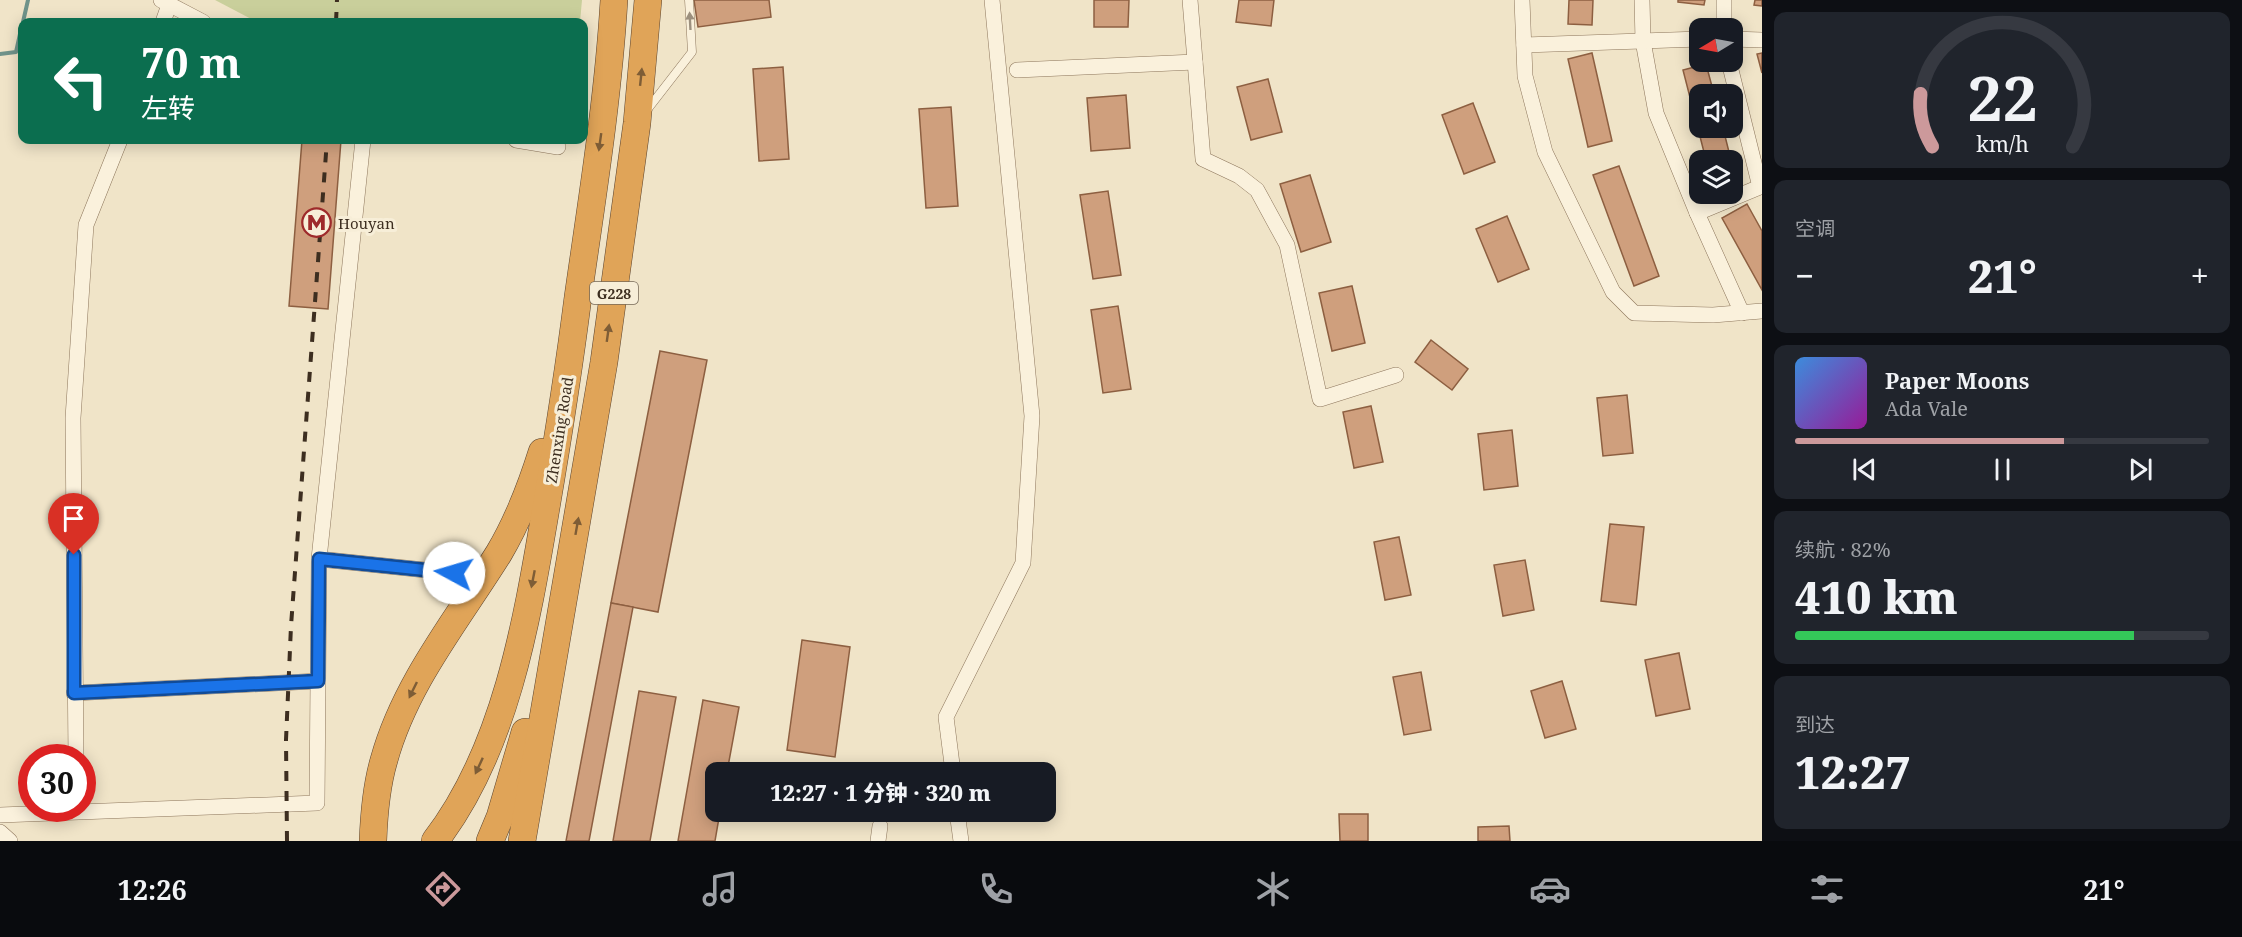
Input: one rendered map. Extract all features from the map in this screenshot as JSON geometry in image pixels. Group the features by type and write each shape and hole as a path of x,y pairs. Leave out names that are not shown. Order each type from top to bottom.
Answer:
{"highway":[{"name":"Zhenxing Road","path":"435,841 460,802 479,765 510,683 534,579 570,356 603,117 614,0"},
{"name":"G228","path":"522,841 604,362 637,123 648,0"},
{"path":"372,841 375,802 384,759 400,716 420,676 500,551 518,517 534,477 570,356"},
{"path":"490,841 500,818 567,583"}],"street":[{"path":"952,762 946,717 1023,563 1032,416 992,0"},
{"path":"1190,0 1203,159 1239,176 1257,190 1287,245 1320,399 1396,375"},
{"path":"1522,0 1526,76 1545,152 1613,292 1634,312 1713,315 1762,311"},
{"path":"1642,0 1643,41 1656,113 1697,213 1742,313"},
{"path":"1724,0 1724,18"},
{"path":"163,18 165,2 195,18"},
{"path":"1524,45 1689,39"},
{"path":"1743,39 1762,40"},
{"path":"1017,70 1195,62"},
{"path":"1697,213 1760,187 1732,72"},
{"path":"76,744 73,418 86,225 118,144"},
{"path":"96,809 317,802 319,559 363,144"},
{"path":"540,144 558,147"},
{"path":"319,559 454,573"},
{"path":"74,693 318,681"},
{"path":"0,815 18,814"},
{"path":"958,822 961,841"},
{"path":"0,832 10,841"}],"lane":[{"path":"637,123 692,52 689,0"}],"green space":[{"path":"215,0 582,0 580,18 249,18"}],"building":[{"path":"694,0 769,0 771,17 698,27"},
{"path":"1094,0 1129,0 1128,27 1094,27"},
{"path":"1239,0 1274,0 1271,26 1236,22"},
{"path":"1569,0 1593,0 1592,25 1568,24"},
{"path":"1678,0 1705,0 1704,5 1678,2"},
{"path":"1755,0 1762,0 1762,6 1754,5"},
{"path":"1592,53 1612,141 1588,147 1568,59"},
{"path":"1762,53 1762,73 1757,54"},
{"path":"783,67 789,159 759,161 753,69"},
{"path":"1689,68 1689,72 1708,72 1711,84 1689,84 1689,93 1683,70"},
{"path":"1268,79 1282,132 1251,140 1237,87"},
{"path":"1126,95 1130,148 1091,151 1087,98"},
{"path":"1473,103 1495,162 1464,174 1442,115"},
{"path":"951,107 958,206 926,208 919,109"},
{"path":"1700,138 1726,138 1728,150 1703,150"},
{"name":"Houyan","path":"302,144 341,144 328,309 289,306"},
{"path":"1619,166 1659,276 1634,286 1593,175"},
{"path":"1310,175 1331,242 1301,252 1280,184"},
{"path":"1108,191 1121,275 1093,279 1080,195"},
{"path":"1747,204 1762,231 1762,290 1722,218"},
{"path":"1507,216 1529,269 1498,282 1476,229"},
{"path":"1352,286 1365,343 1332,351 1319,293"},
{"path":"1118,306 1131,389 1103,393 1091,310"},
{"path":"1431,340 1468,369 1452,390 1415,362"},
{"path":"660,351 707,360 658,612 611,603"},
{"path":"1627,395 1633,453 1603,456 1597,398"},
{"path":"1371,406 1383,462 1354,468 1343,412"},
{"path":"1512,430 1518,486 1484,490 1478,434"},
{"path":"1610,524 1644,527 1636,605 1601,601"},
{"path":"1399,537 1411,595 1385,600 1374,542"},
{"path":"1525,560 1534,610 1503,616 1494,565"},
{"path":"611,603 633,607 589,841 566,841"},
{"path":"802,640 850,647 835,757 787,750"},
{"path":"1679,653 1690,709 1656,716 1645,660"},
{"path":"1421,672 1431,730 1404,735 1393,677"},
{"path":"1562,681 1576,729 1545,738 1531,691"},
{"path":"639,691 676,697 650,841 613,841"},
{"path":"703,700 739,707 729,762 705,762 705,822 718,822 715,841 678,841"},
{"path":"1339,814 1368,814 1368,841 1340,841"},
{"path":"1509,826 1510,841 1478,841 1478,827"}],"waterway":[{"path":"24,18 28,0"},
{"path":"0,54 16,52 18,43"}],"railway":[{"path":"336,18 337,0"},
{"path":"287,841 286,740 291,626 327,144"}],"place":[{"name":"Houyan","path":"317,223"}],"route":[{"path":"74,555 74,693 318,681 319,559 454,573"}]}
